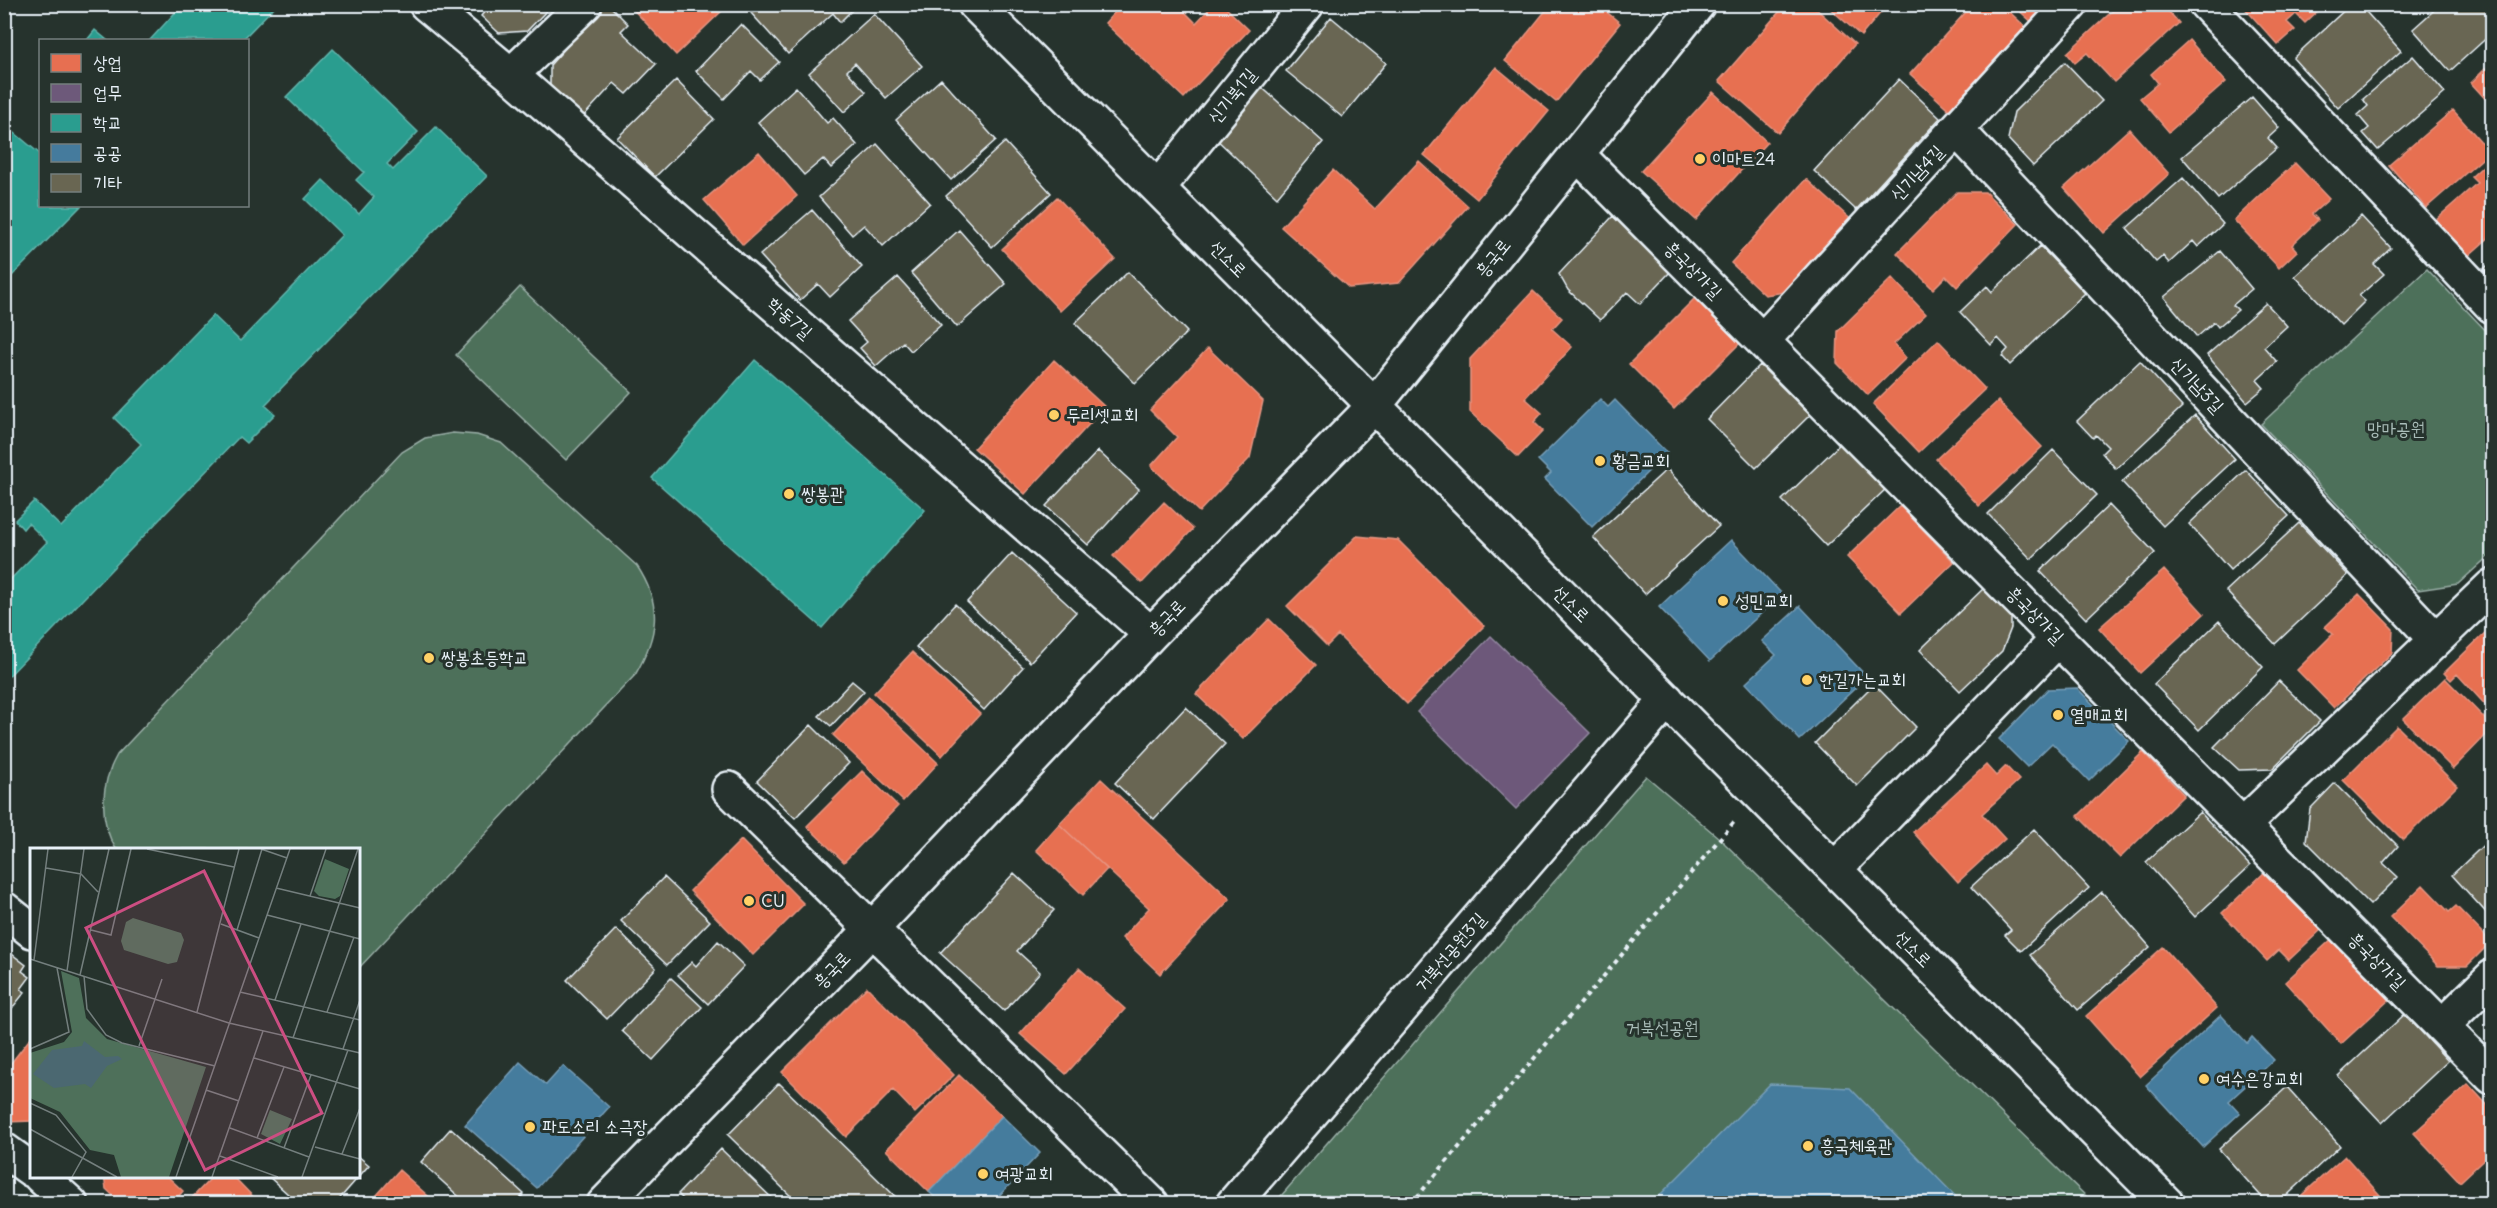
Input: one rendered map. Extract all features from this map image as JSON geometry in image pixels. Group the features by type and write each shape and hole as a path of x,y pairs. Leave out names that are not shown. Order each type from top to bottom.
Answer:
{"street":[{"name":"학동7길","path":"426,4 511,75 1151,634"},
{"path":"511,75 585,4"},
{"name":"선소로","path":"975,4 2167,1203"},
{"name":"신기북1길","path":"1158,189 1307,4"},
{"name":"흥국로","path":"604,1203 872,929 1151,634 1374,406 1698,4"},
{"name":"신기남4길","path":"1762,340 2071,4"},
{"path":"2206,4 2493,306"},
{"name":"신기남3길","path":"1956,130 2436,640"},
{"name":"흥국상가길","path":"1577,154 2493,1077"},
{"path":"2243,825 2493,586"},
{"path":"1835,869 2058,639"},
{"name":"거북선공원3길","path":"1233,1203 1667,700"},
{"path":"729,789 1152,1203"},
{"path":"4,909 30,929"},
{"path":"2442,1026 2493,977"},
{"path":"4,1150 30,1169"},
{"path":"42,1178 71,1203"}],"path":[{"path":"1411,1203 1719,838 1760,794"}],"green space":[{"name":"망마공원","path":"2427,269 2492,337 2492,553 2458,584 2418,590 2261,424"},
{"path":"520,287 631,392 566,460 456,355"},
{"path":"453,433 477,435 501,443 637,566 651,594 654,607 653,634 635,675 360,967 360,848 115,848 106,826 105,790 117,755 402,452 425,438"},
{"name":"거북선공원","path":"1646,776 1719,838 2093,1203 1274,1204"}],"building: 상업":[{"path":"628,4 726,4 727,6 676,55"},
{"path":"1122,4 1177,4 1196,23 1214,4 1222,4 1249,30 1184,98 1105,23"},
{"path":"1551,4 1597,4 1620,23 1556,102 1505,61"},
{"path":"1786,4 1811,4 1855,44 1778,133 1719,81"},
{"path":"1825,4 1888,4 1861,36"},
{"path":"1973,4 2001,4 2032,33 1956,116 1910,74"},
{"path":"2012,4 2056,4 2036,26"},
{"path":"2120,4 2162,4 2179,23 2114,82 2087,53 2075,63 2067,53"},
{"path":"2241,4 2325,4 2305,23 2296,14 2287,22 2295,30 2278,45"},
{"path":"2395,4 2408,4 2401,11"},
{"path":"2189,40 2226,82 2169,132 2140,98 2158,83 2151,74"},
{"path":"2492,62 2492,106 2471,83"},
{"path":"1496,67 1549,111 1477,199 1424,155"},
{"path":"1713,92 1767,142 1696,220 1641,171"},
{"path":"2453,110 2490,152 2426,208 2389,165"},
{"path":"2129,129 2169,174 2104,233 2064,188"},
{"path":"759,152 797,196 743,245 704,200"},
{"path":"2492,158 2492,235 2467,257 2435,220 2477,183 2471,177"},
{"path":"1419,161 1468,206 1399,283 1349,288 1281,227 1333,170 1375,209"},
{"path":"2295,163 2329,199 2312,214 2318,220 2292,245 2297,251 2279,268 2234,220"},
{"path":"1806,179 1857,225 1798,290 1765,295 1731,263"},
{"path":"1957,192 1985,192 2018,224 1957,287 1946,276 1933,289 1897,253"},
{"path":"1057,197 1115,259 1060,311 1002,249"},
{"path":"1892,278 1926,314 1894,344 1906,358 1868,395 1837,363 1838,331"},
{"path":"1533,291 1562,318 1552,329 1572,347 1525,398 1542,413 1534,422 1543,431 1518,457 1470,412 1470,359"},
{"path":"1696,297 1741,342 1674,409 1629,364"},
{"path":"1938,340 1985,389 1919,452 1873,404"},
{"path":"1208,348 1263,401 1250,458 1199,512 1151,466 1177,437 1150,410"},
{"path":"1054,360 1105,407 1025,494 974,448"},
{"path":"1998,401 2042,447 1979,506 1936,459"},
{"path":"1164,502 1193,529 1142,583 1113,556"},
{"path":"1900,506 1954,562 1901,613 1847,557"},
{"path":"1357,536 1398,540 1484,626 1407,704 1338,635 1327,646 1287,606"},
{"path":"2164,570 2204,614 2140,673 2099,628"},
{"path":"2359,594 2393,629 2392,653 2334,708 2297,670 2333,634 2325,627"},
{"path":"1269,619 1316,665 1243,739 1196,694"},
{"path":"2492,626 2492,712 2457,674 2451,680 2444,673"},
{"path":"912,652 980,714 942,756 874,693"},
{"path":"2445,678 2492,726 2492,729 2453,769 2403,719"},
{"path":"869,697 938,763 903,801 833,735"},
{"path":"2397,726 2457,786 2403,840 2343,780"},
{"path":"2143,752 2184,795 2120,858 2078,816"},
{"path":"1986,765 1996,776 2006,766 2019,780 1982,814 2005,839 1958,882 1913,832"},
{"path":"862,771 898,806 844,862 807,826"},
{"path":"1101,779 1230,899 1160,974 1122,938 1149,908 1059,824"},
{"path":"1059,824 1107,869 1083,895 1036,850"},
{"path":"741,840 804,904 753,955 690,891"},
{"path":"2268,869 2323,928 2289,960 2279,950 2267,961 2222,913"},
{"path":"2423,885 2449,912 2456,906 2491,942 2467,966 2438,966 2390,917"},
{"path":"2334,937 2390,999 2341,1044 2285,982"},
{"path":"2163,947 2217,1008 2140,1077 2086,1016"},
{"path":"1079,968 1125,1009 1066,1074 1020,1034"},
{"path":"867,987 954,1075 915,1113 893,1090 846,1137 782,1072"},
{"path":"30,1039 30,1121 7,1122 4,1120 4,1072"},
{"path":"959,1075 1002,1116 929,1192 886,1150"},
{"path":"2468,1084 2492,1110 2492,1152 2460,1182 2414,1133"},
{"path":"2345,1156 2388,1204 2292,1204"},
{"path":"399,1170 437,1204 369,1204"},
{"path":"104,1178 169,1178 183,1191 172,1204 122,1204 106,1189"},
{"path":"211,1178 235,1178 260,1204 186,1204"},
{"path":"1090,1198 1096,1204 1084,1204"}],"building: 업무":[{"path":"1491,636 1590,733 1516,809 1417,712"}],"building: 학교":[{"path":"183,4 277,4 243,39 151,39"},
{"path":"95,30 106,39 88,39"},
{"path":"333,49 418,132 387,164 393,170 436,127 487,176 265,405 275,414 246,443 239,437 4,681 4,586 47,542 28,523 23,529 15,520 34,501 61,527 141,444 114,418 213,315 240,341 342,235 305,199 323,180 359,214 374,197 356,180 364,172 286,97"},
{"path":"4,124 39,153 39,207 80,207 4,284"},
{"name":"쌍봉관","path":"755,360 925,510 822,628 652,478"}],"building: 공공":[{"path":"1600,399 1608,407 1615,400 1667,453 1592,527 1545,479 1551,473 1538,460"},
{"path":"1731,540 1782,594 1710,661 1659,607"},
{"path":"1800,606 1867,677 1800,740 1746,683 1776,655 1762,641"},
{"path":"2077,688 2129,741 2089,781 2052,743 2027,767 1999,739 2048,689"},
{"path":"2221,1015 2247,1043 2252,1037 2274,1060 2229,1101 2240,1113 2203,1147 2146,1085"},
{"path":"520,1062 546,1085 563,1066 609,1107 537,1188 465,1125"},
{"name":"흥국체육관","path":"1770,1084 1850,1088 1963,1204 1651,1204"},
{"path":"1002,1116 1040,1153 991,1204 942,1204 929,1192"}],"building: 기타":[{"path":"491,4 549,4 551,6 527,31 499,33 481,16"},
{"path":"605,4 608,4 628,24 621,31 656,64 627,94 614,83 580,120 550,92 550,65"},
{"path":"761,4 858,4 840,22 833,13 788,54 751,13"},
{"path":"2351,4 2359,4 2401,51 2338,108 2293,58"},
{"path":"2441,4 2492,4 2492,33 2450,71 2413,29"},
{"path":"874,14 922,66 886,98 855,63 847,71 866,92 844,112 809,73"},
{"path":"1331,17 1386,63 1342,117 1286,71"},
{"path":"741,24 779,62 760,80 751,71 724,99 696,71"},
{"path":"2413,56 2445,93 2378,150 2363,133 2369,128 2358,115 2368,106 2363,99"},
{"path":"2065,62 2102,101 2033,166 2008,139 2014,112"},
{"path":"941,79 996,140 951,180 896,120"},
{"path":"1899,79 1940,118 1856,210 1814,171"},
{"path":"676,80 714,119 655,177 617,138"},
{"path":"1257,83 1323,142 1277,197 1211,134"},
{"path":"796,87 827,123 833,118 857,145 831,168 823,159 804,175 758,122"},
{"path":"2252,97 2279,128 2268,138 2277,148 2218,199 2182,157"},
{"path":"1005,142 1051,193 992,247 946,196"},
{"path":"877,144 930,203 883,246 864,225 852,235 819,197"},
{"path":"2183,178 2223,224 2198,247 2193,241 2169,263 2163,256 2156,262 2127,228"},
{"path":"812,210 862,267 830,297 818,284 800,300 760,255"},
{"path":"1613,216 1671,271 1640,304 1627,292 1600,320 1568,290 1559,274"},
{"path":"2361,216 2391,248 2374,264 2384,274 2359,296 2365,301 2341,325 2295,276"},
{"path":"959,230 1006,284 957,327 911,273"},
{"path":"2040,246 2085,293 2010,365 2002,356 2008,349 1998,338 1991,345 1960,312 1987,286 1992,292"},
{"path":"2220,251 2252,289 2233,305 2238,310 2218,327 2214,322 2197,337 2164,297"},
{"path":"2492,261 2492,278 2484,269"},
{"path":"1128,272 1187,332 1135,383 1075,323"},
{"path":"898,277 941,325 911,351 903,342 876,366 860,348 867,342 848,321"},
{"path":"2266,303 2287,326 2264,347 2277,362 2257,380 2264,388 2247,402 2207,355"},
{"path":"2140,361 2182,407 2116,469 2102,453 2108,447 2096,435 2093,438 2077,421"},
{"path":"1760,365 1810,415 1756,468 1707,419"},
{"path":"2195,415 2235,459 2163,526 2122,482"},
{"path":"1843,441 1888,487 1826,546 1782,500"},
{"path":"2053,450 2097,495 2031,559 1988,514"},
{"path":"1098,451 1139,489 1088,545 1046,506"},
{"path":"1667,469 1719,526 1645,594 1593,537"},
{"path":"2246,470 2289,516 2230,570 2189,524"},
{"path":"2109,505 2155,553 2086,619 2040,571"},
{"path":"2299,523 2348,575 2275,644 2226,591"},
{"path":"1012,553 1076,612 1030,662 967,602"},
{"path":"1986,586 2007,608 2011,616 2011,628 2002,651 1960,691 1920,650"},
{"path":"955,604 1023,667 984,710 916,647"},
{"path":"2219,621 2263,667 2199,730 2154,684"},
{"path":"852,681 864,691 831,726 819,716"},
{"path":"2279,681 2320,721 2272,769 2239,770 2214,747"},
{"path":"1874,684 1916,727 1857,786 1815,743"},
{"path":"1186,707 1225,744 1154,819 1115,783"},
{"path":"811,725 849,763 795,818 757,781"},
{"path":"2335,783 2398,846 2383,863 2398,877 2370,905 2306,841 2310,809"},
{"path":"2200,812 2250,866 2195,917 2146,862"},
{"path":"2034,829 2089,888 2021,951 2005,935 2011,930 1971,887"},
{"path":"2492,837 2492,919 2452,875"},
{"path":"1014,873 1054,910 1017,951 1040,972 1004,1011 940,953"},
{"path":"664,877 710,921 667,965 621,921"},
{"path":"2102,892 2150,947 2078,1010 2030,955"},
{"path":"616,929 656,968 607,1019 567,980"},
{"path":"718,941 744,966 708,1004 678,975 692,962 696,966"},
{"path":"4,948 26,965 22,971 30,977 21,989 25,992 5,1017"},
{"path":"671,978 702,1007 653,1060 622,1031"},
{"path":"2405,1014 2448,1061 2382,1123 2338,1076"},
{"path":"779,1083 903,1204 799,1204 728,1135"},
{"path":"2287,1087 2340,1146 2278,1204 2268,1204 2219,1149"},
{"path":"451,1128 524,1194 515,1204 467,1204 421,1162"},
{"path":"721,1149 778,1204 688,1204 678,1194"},
{"path":"360,1158 369,1165 360,1175"},
{"path":"270,1178 358,1178 335,1204 299,1204"}],"place":[{"name":"이마트24","path":"1700,159"},
{"name":"두리셋교회","path":"1054,415"},
{"name":"황금교회","path":"1600,461"},
{"name":"쌍봉관","path":"789,494"},
{"name":"성민교회","path":"1723,601"},
{"name":"쌍봉초등학교","path":"429,658"},
{"name":"한길가는교회","path":"1807,680"},
{"name":"열매교회","path":"2058,715"},
{"name":"CU","path":"749,901"},
{"name":"여수은강교회","path":"2204,1079"},
{"name":"파도소리 소극장","path":"530,1127"},
{"name":"흥국체육관","path":"1808,1146"},
{"name":"여광교회","path":"983,1174"}]}
